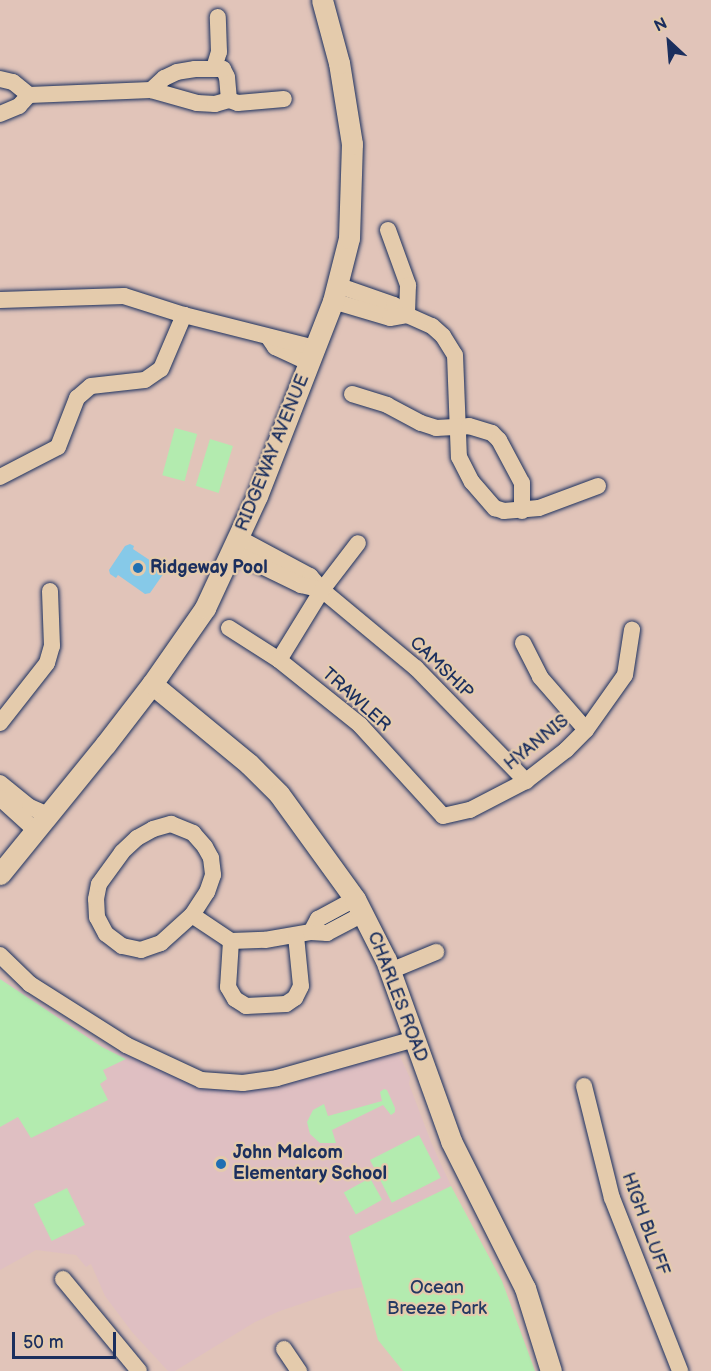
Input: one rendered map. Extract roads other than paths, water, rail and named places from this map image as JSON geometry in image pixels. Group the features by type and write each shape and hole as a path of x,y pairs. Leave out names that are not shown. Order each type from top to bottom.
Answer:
{"street":[{"name":"RIDGEWAY AVENUE","path":"0,874 152,684 205,608 236,545 335,293 349,238 352,144 347,103 322,0"},
{"path":"214,68 219,52 218,17"},
{"path":"151,90 164,78 177,72 222,69 227,77 229,100"},
{"path":"0,79 13,82 29,95 151,90 197,103 215,104 229,100 238,103 284,99"},
{"path":"0,114 19,106 29,95"},
{"path":"388,230 408,285 407,315"},
{"path":"335,293 390,318 407,315 432,326 442,336 456,355 459,457 478,492 495,508 504,512 522,511 555,504 598,486"},
{"path":"0,300 124,296 184,315 269,337 276,347 312,355"},
{"path":"0,477 58,447 77,398 91,386 145,380 161,369 184,315"},
{"path":"352,394 387,405 421,423 436,428 483,429 499,440 522,483 522,511"},
{"path":"279,660 322,590 358,543"},
{"name":"CAMSHIP","path":"236,545 301,585 322,590 416,668 526,781"},
{"path":"0,723 47,663 52,646 50,591"},
{"name":"TRAWLER","path":"229,628 279,660 360,725 443,816"},
{"name":"HYANNIS","path":"443,816 470,810 526,781 566,750 586,730 625,675 632,630"},
{"path":"523,643 540,677 586,730"},
{"name":"CHARLES ROAD","path":"152,684 249,764 279,794 359,907 391,975 406,1041 451,1141 525,1288 550,1371"},
{"path":"0,783 30,807 42,823"},
{"path":"0,798 42,823"},
{"path":"171,825 182,827 193,833 205,846 211,858 213,875 207,892 192,915 161,944 141,950 122,946 106,934 97,917 96,899 99,884 122,852 137,838 153,829 171,825"},
{"path":"192,915 231,941 303,934 318,919 359,907"},
{"path":"231,941 228,987 235,999 246,1006 286,1004 295,998 301,986 303,934"},
{"path":"0,955 30,984 117,1040 201,1080 243,1083 277,1078 406,1041"},
{"path":"391,975 435,957"},
{"name":"HIGH BLUFF","path":"584,1086 612,1198 680,1371"},
{"path":"63,1280 139,1371"},
{"path":"284,1349 299,1371"}],"water":[{"name":"Ridgeway Pool","path":"130,544 134,546 133,549 154,563 157,561 166,566 166,570 150,593 145,594 118,575 116,578 110,574 109,570 125,546"}],"place":[{"name":"Ridgeway Pool","path":"138,568"},
{"name":"John Malcom Elementary School","path":"221,1164"}],"park label":[{"name":"Ocean Breeze Park","path":"437,1299"}]}
